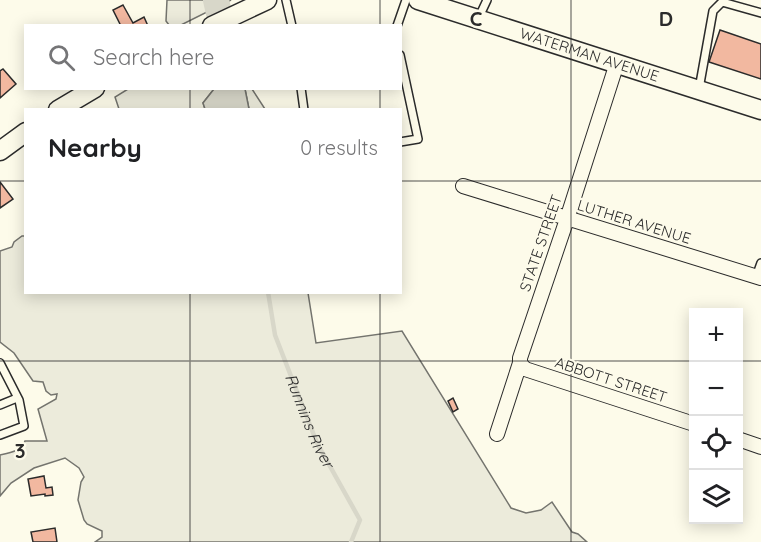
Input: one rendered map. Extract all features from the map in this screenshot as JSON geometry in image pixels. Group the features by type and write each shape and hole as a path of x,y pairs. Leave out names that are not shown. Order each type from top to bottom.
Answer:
{"main road":[{"path":"223,20 267,0"},
{"name":"WATERMAN AVENUE","path":"418,0 448,4 478,20 761,110"},
{"path":"61,108 92,90"},
{"path":"1,148 24,133"}],"street":[{"name":"STATE STREET","path":"497,434 520,363 519,358 617,63"},
{"name":"LUTHER AVENUE","path":"463,186 758,278"},
{"name":"ABBOTT STREET","path":"520,363 525,369 689,423"},
{"path":"743,441 761,447"}],"lane":[{"path":"286,0 292,24"},
{"path":"398,24 406,0"},
{"path":"478,20 487,0"},
{"path":"699,90 713,11 722,2 761,13"},
{"path":"402,64 418,139 402,142"},
{"path":"301,90 304,108"},
{"path":"758,278 761,263"},
{"path":"0,363 18,398 24,426 0,435"},
{"path":"0,405 18,398"}],"shaded area":[{"path":"167,0 231,0 183,24 168,24 166,21"},
{"path":"126,90 213,90 203,103 205,108 119,108 115,97"},
{"path":"213,90 245,90 249,108 205,108 203,103"},
{"path":"245,90 253,90 264,108 249,108"},
{"path":"24,236 24,294 308,294 316,343 402,331 511,508 526,513 541,510 552,502 572,532 587,542 95,542 102,537 102,531 87,524 78,500 84,477 79,468 65,458 34,468 11,483 0,496 0,455 18,449 25,441 47,441 38,409 56,399 57,394 51,395 46,391 43,382 33,381 14,353 0,342 0,251 12,247 14,242"}],"building":[{"path":"123,5 133,23 144,17 147,24 120,24 113,10"},
{"path":"720,30 761,44 761,79 709,62"},
{"path":"3,69 16,84 0,98 0,71"},
{"path":"0,182 13,199 0,208"},
{"path":"453,398 458,409 453,412 448,401"},
{"path":"44,476 46,488 52,487 53,495 31,496 28,479"},
{"path":"55,528 57,542 33,542 31,532"}],"waterway":[{"name":"Runnins River","path":"216,0 220,18"},
{"name":"Runnins River","path":"268,294 275,335 317,443 360,520 351,542"}]}
